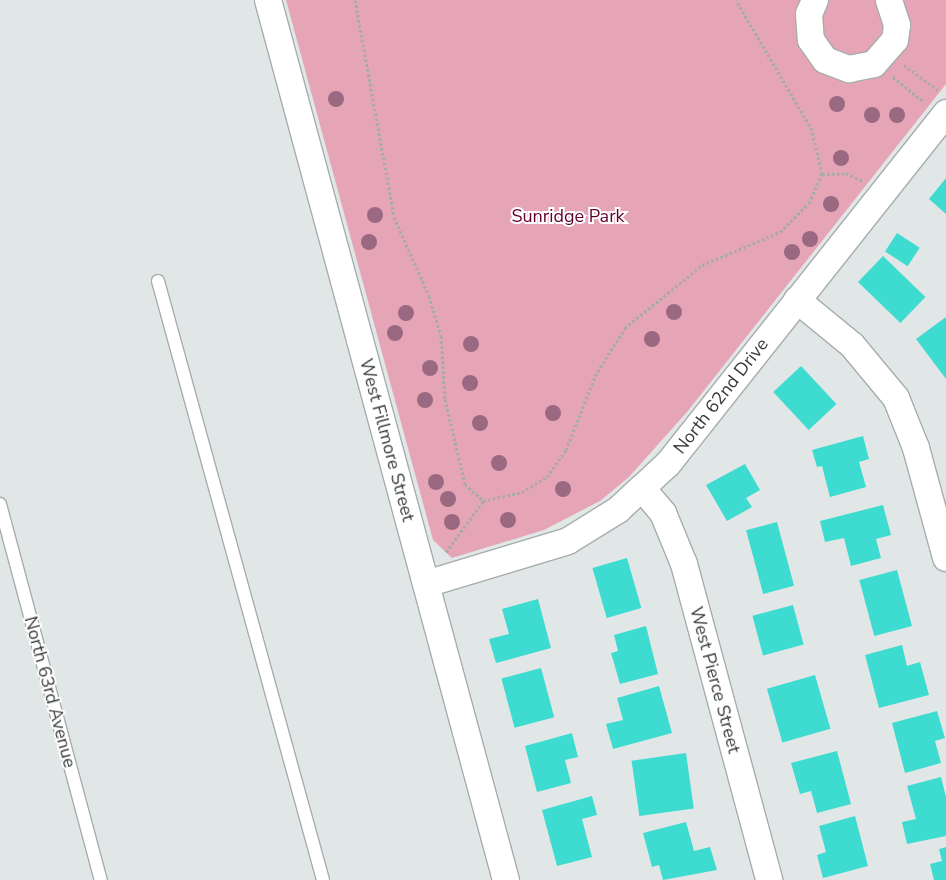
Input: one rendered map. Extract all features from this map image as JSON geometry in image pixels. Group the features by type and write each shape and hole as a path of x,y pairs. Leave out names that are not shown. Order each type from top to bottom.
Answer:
{"street":[{"name":"West Fillmore Street","path":"268,0 506,880"},
{"path":"815,0 808,27 816,51 837,67 862,68 880,58 897,25 889,0"},
{"name":"North 62nd Drive","path":"426,584 568,541 618,510 668,464 798,300 937,102"},
{"path":"798,300 852,345 896,398 916,448 946,558"},
{"name":"West Pierce Street","path":"642,488 663,513 684,564 769,880"}],"lane":[{"path":"158,280 323,880"},
{"name":"North 63rd Avenue","path":"0,504 101,880"}],"path":[{"path":"355,0 394,217 430,296 441,336 444,399 465,484 483,501"},
{"path":"446,553 483,501 522,492 547,477 566,450 596,376 625,328 702,265 780,232 809,203 822,174 812,130 736,0"},
{"path":"880,58 937,102"},
{"path":"880,58 937,102"},
{"path":"822,174 846,173 865,183"}],"green space":[{"name":"Sunridge Park","path":"286,0 946,0 946,84 687,412 629,477 600,501 544,530 452,558 433,540"}],"building":[{"path":"946,178 946,214 929,199"},
{"path":"897,233 920,248 908,266 885,251"},
{"path":"883,256 925,297 900,323 858,282"},
{"path":"946,317 946,379 916,339"},
{"path":"801,366 836,404 809,430 773,392"},
{"path":"863,436 869,459 859,462 866,487 830,497 822,466 817,467 812,450"},
{"path":"745,464 760,490 746,498 752,507 727,521 706,485"},
{"path":"883,505 891,535 876,539 881,558 851,566 844,538 825,542 820,521"},
{"path":"777,522 794,586 763,594 746,530"},
{"path":"627,558 641,608 607,618 592,568"},
{"path":"897,570 912,626 874,636 859,580"},
{"path":"538,599 551,648 496,663 489,639 509,634 502,609"},
{"path":"793,605 804,645 763,655 752,616"},
{"path":"646,626 658,674 620,684 611,653 618,651 614,635"},
{"path":"902,645 907,666 920,662 929,695 879,708 865,655"},
{"path":"541,668 554,717 515,728 501,679"},
{"path":"815,675 830,729 782,743 767,689"},
{"path":"659,686 672,733 613,749 606,724 623,720 617,698"},
{"path":"937,711 945,738 935,741 941,763 905,773 892,723"},
{"path":"572,733 578,757 565,760 571,783 537,792 525,746"},
{"path":"837,751 851,804 817,813 811,791 800,794 791,763"},
{"path":"686,753 694,808 639,816 632,761"},
{"path":"941,777 946,797 946,836 907,844 902,822 916,819 907,786"},
{"path":"592,796 597,815 582,819 592,857 557,866 542,810"},
{"path":"855,816 868,866 823,878 817,855 826,852 819,826"},
{"path":"686,822 694,851 710,847 717,870 663,880 659,865 652,867 643,833"},
{"path":"946,847 946,880 934,880 930,864 942,861 939,849"}]}
